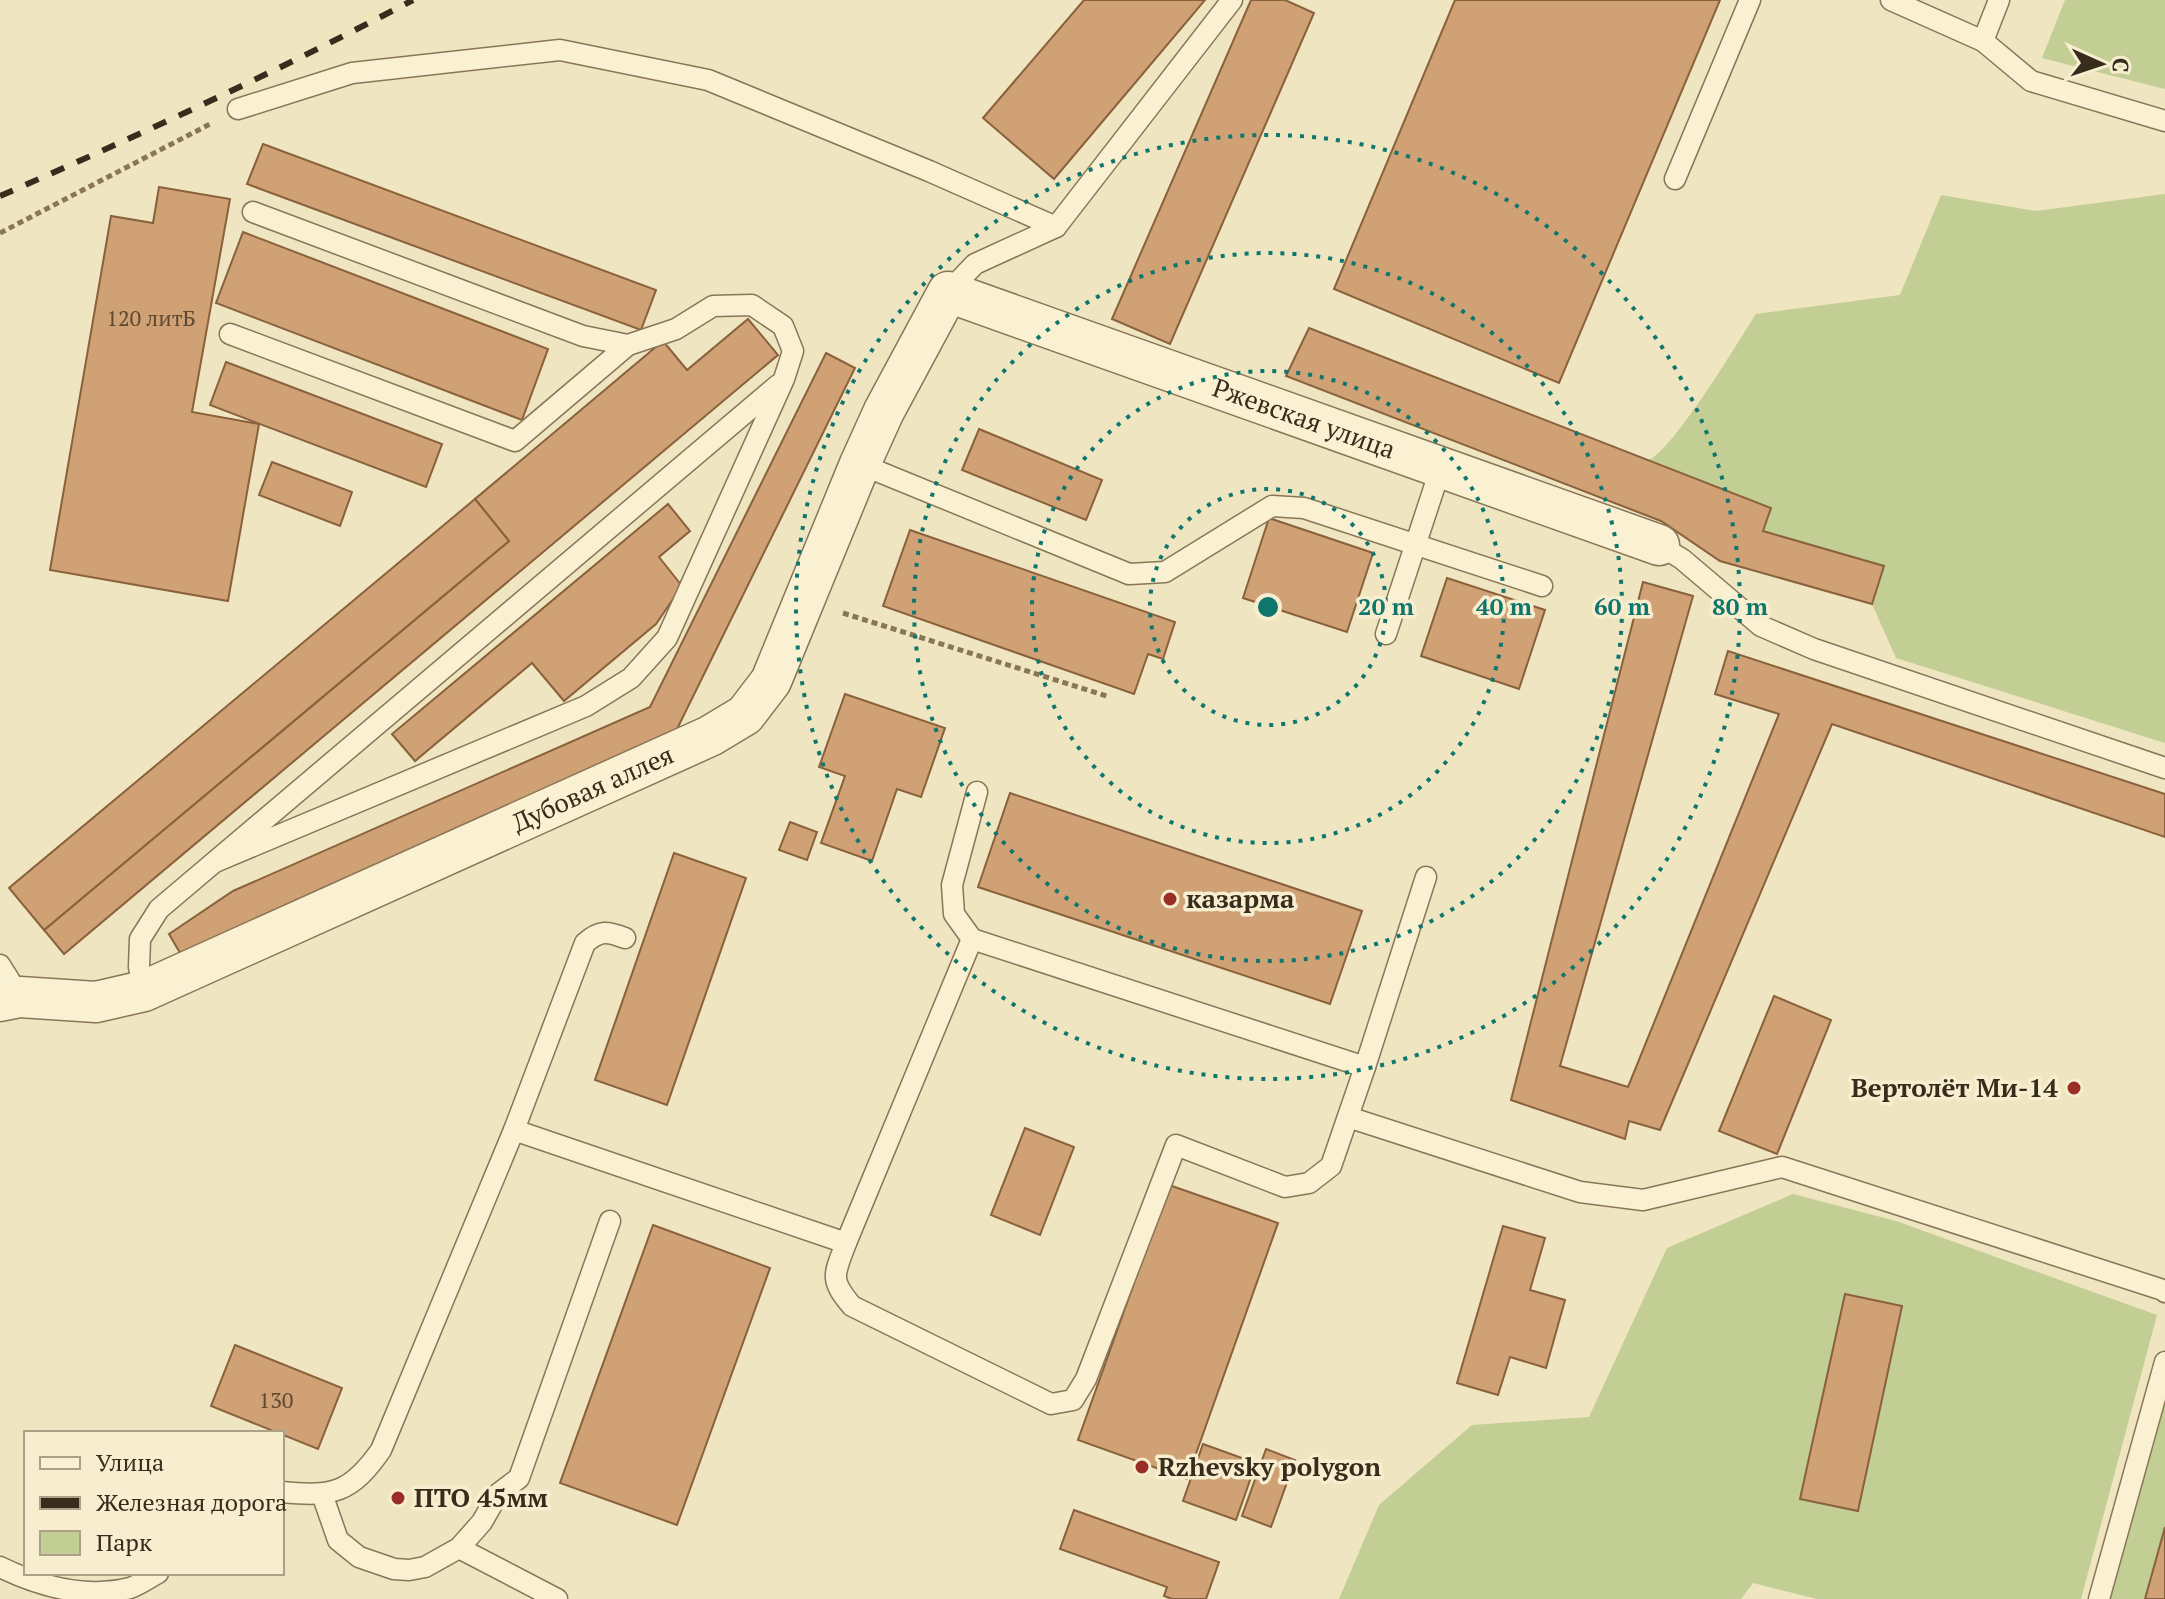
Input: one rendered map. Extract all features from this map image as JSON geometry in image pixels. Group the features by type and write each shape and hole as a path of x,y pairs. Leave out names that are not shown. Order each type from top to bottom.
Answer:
{"street":[{"name":"Дубовая аллея","path":"7,988 96,1002 144,991 710,736 745,715 771,681 884,411 948,292"},
{"name":"Ржевская улица","path":"948,292 1659,545"}],"lane":[{"path":"948,292 975,264 1056,227 1232,0"},
{"path":"1675,179 1750,0"},
{"path":"1891,0 1983,41 2031,81 2165,121"},
{"path":"1983,41 1999,0"},
{"path":"238,109 352,73 560,50 708,80 1056,227"},
{"path":"253,212 583,336 628,345"},
{"path":"215,862 586,706 631,678 667,638 784,379 793,351 783,326 752,305 713,306 676,329 628,345 515,441 230,334"},
{"path":"144,991 139,967 140,939 159,909 784,379"},
{"path":"860,464 1129,574 1165,572 1272,506 1304,508 1542,586"},
{"path":"1386,634 1441,467"},
{"path":"1659,545 1682,559 1761,626 1814,649 2165,768"},
{"path":"977,792 952,885 954,914 972,939 1365,1067"},
{"path":"972,939 846,1243 836,1269 837,1288 852,1306 1051,1404 1073,1400 1086,1379 1176,1145 1285,1187 1309,1183 1331,1166 1426,877"},
{"path":"284,1492 322,1494 344,1487 364,1474 381,1450 514,1130 585,943 595,934 609,932 625,938"},
{"path":"1348,1117 1580,1192 1643,1200 1782,1167 2165,1292"},
{"path":"514,1130 846,1243"},
{"path":"322,1494 338,1540 359,1557 394,1569 409,1570 425,1567 459,1548 482,1522 498,1494 519,1478 610,1221"},
{"path":"2099,1599 2165,1362"},
{"path":"459,1548 557,1599"},
{"path":"0,1567 26,1580 65,1590 106,1595 132,1587 154,1575"}],"path":[{"path":"0,233 238,109"},
{"path":"804,600 1110,697"}],"green space":[{"path":"2065,0 2165,0 2165,89 2042,58"},
{"path":"2165,194 2165,743 1896,658 1872,604 1884,566 1763,531 1771,508 1649,460 1661,451 1689,416 1756,314 1900,295 1941,195 2036,211"},
{"path":"1793,1194 1896,1221 2157,1315 2081,1599 1817,1599 1753,1583 1741,1599 1339,1599 1379,1505 1472,1425 1589,1417 1667,1248"},
{"path":"2165,1386 2165,1527 2145,1599 2107,1599"}],"building":[{"path":"1084,0 1205,0 1054,179 983,118"},
{"path":"1251,0 1285,0 1314,13 1170,344 1112,319"},
{"path":"1455,0 1720,0 1559,383 1334,289"},
{"path":"263,144 656,290 641,330 247,184"},
{"path":"159,187 230,199 192,412 259,424 228,601 50,570 111,216 153,223"},
{"path":"243,232 548,349 522,420 216,303"},
{"path":"748,319 778,355 64,954 44,930 509,541 475,499 663,341 687,370"},
{"path":"1309,328 1771,508 1763,531 1884,566 1872,604 1720,561 1661,521 1286,376"},
{"path":"826,353 855,368 677,729 183,958 169,934 233,891 650,707"},
{"path":"226,362 442,444 426,487 210,405"},
{"path":"979,429 1102,480 1086,520 962,470"},
{"path":"272,462 352,492 340,526 259,495"},
{"path":"475,499 509,541 44,930 9,888"},
{"path":"668,504 690,531 659,557 682,586 656,624 564,701 532,663 415,761 392,734"},
{"path":"1269,518 1373,553 1347,632 1243,598"},
{"path":"910,530 1175,622 1163,659 1148,654 1134,694 883,606"},
{"path":"1447,578 1545,610 1519,689 1421,656"},
{"path":"1643,582 1693,596 1560,1066 1628,1087 1779,714 1715,694 1728,651 2165,794 2165,837 1832,724 1660,1130 1629,1121 1625,1139 1511,1100"},
{"path":"845,694 945,728 921,797 897,789 872,861 821,843 845,776 819,767"},
{"name":"казарма","path":"1010,793 1362,911 1330,1004 978,887"},
{"path":"790,822 817,832 807,860 779,850"},
{"path":"674,853 746,878 667,1105 595,1080"},
{"path":"1774,996 1831,1020 1777,1154 1719,1131"},
{"path":"1025,1128 1074,1147 1040,1235 991,1215"},
{"path":"1169,1185 1278,1223 1187,1479 1078,1440"},
{"path":"653,1225 770,1268 677,1525 560,1483"},
{"path":"1503,1226 1545,1238 1530,1290 1565,1300 1546,1368 1510,1357 1498,1395 1457,1383"},
{"path":"1845,1294 1902,1306 1858,1511 1800,1499"},
{"path":"235,1345 342,1388 318,1449 284,1435 284,1431 273,1431 211,1406"},
{"path":"1203,1444 1256,1463 1236,1520 1183,1501"},
{"path":"1266,1449 1295,1460 1271,1527 1242,1516"},
{"path":"1074,1510 1219,1562 1206,1599 1172,1599 1164,1596 1167,1587 1060,1549"},
{"path":"2165,1527 2165,1599 2145,1599"}],"railway":[{"path":"0,196 208,102 413,0"}],"place":[{"name":"казарма","path":"1170,899"},
{"name":"Вертолёт Ми-14","path":"2074,1088"},
{"name":"Rzhevsky polygon","path":"1142,1467"},
{"name":"ПТО 45мм","path":"398,1498"}]}
